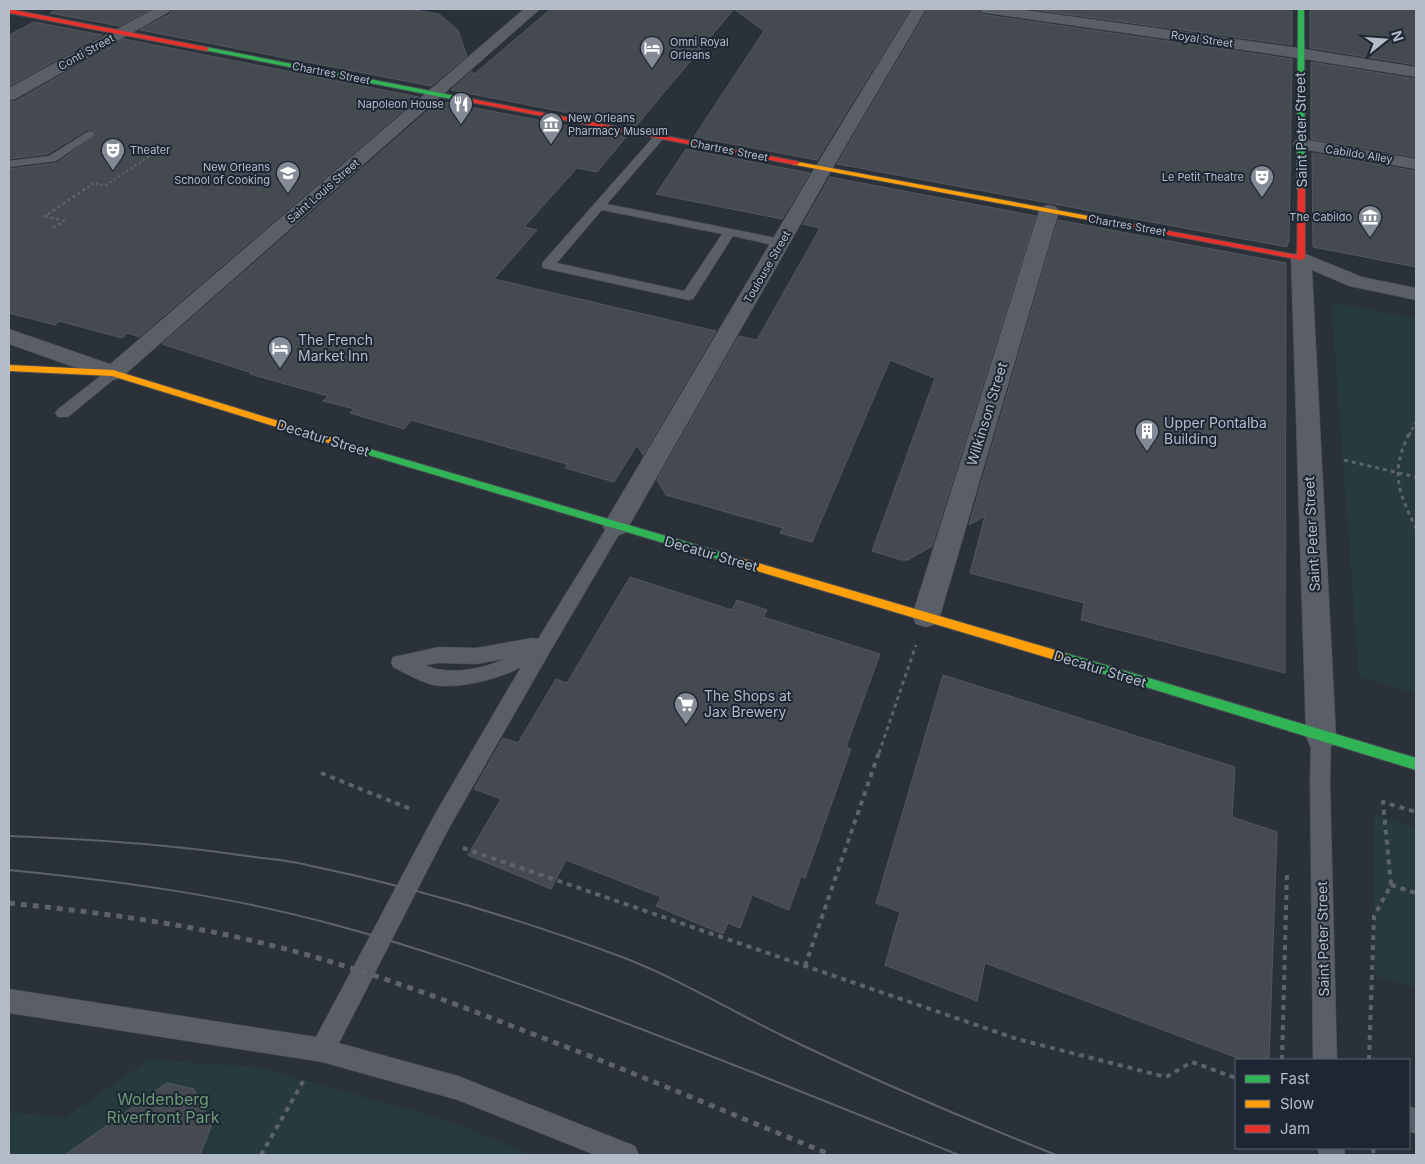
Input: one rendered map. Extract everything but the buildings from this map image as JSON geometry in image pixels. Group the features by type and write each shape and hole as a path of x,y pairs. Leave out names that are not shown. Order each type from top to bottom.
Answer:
{"street":[{"name":"Conti Street","path":"9,96 164,9"},
{"name":"Saint Louis Street","path":"113,373 533,9"},
{"name":"Toulouse Street","path":"616,526 823,169 919,9"},
{"name":"Royal Street","path":"987,9 1300,53 1416,72"},
{"name":"Saint Peter Street","path":"1301,9 1302,265 1327,456 1321,736"},
{"name":"Chartres Street","path":"9,11 1048,211 1302,265 1356,282 1416,294"},
{"name":"Cabildo Alley","path":"1302,144 1416,164"},
{"name":"Wilkinson Street","path":"926,616 1048,211"},
{"name":"Decatur Street","path":"9,336 113,373 616,526 926,616 1416,764"},
{"path":"9,368 113,373"}],"lane":[{"path":"9,164 52,159 89,134"},
{"path":"659,137 548,265 688,296 730,232"},
{"path":"599,206 781,243"},
{"path":"63,413 113,373"},
{"path":"322,1050 438,830 545,643 616,526"},
{"path":"545,643 507,666 470,677 432,677 400,662 439,655 476,656 545,643"},
{"name":"Saint Peter Street","path":"1321,736 1320,782 1325,1059"},
{"path":"9,1001 322,1050 458,1088 626,1155"}],"path":[{"path":"54,228 64,221 45,216 94,183 105,186 163,147"},
{"path":"1416,422 1404,446 1397,472 1407,509 1416,528"},
{"path":"1327,456 1416,476"},
{"path":"805,966 926,616"},
{"path":"321,773 438,830 805,966 1017,1040 1166,1077 1192,1062 1235,1078"},
{"path":"1369,1059 1374,916 1391,885 1383,802 1416,812"},
{"path":"1282,1059 1287,862"},
{"path":"1391,885 1416,893"},
{"path":"261,1155 322,1050"}],"green space":[{"path":"1331,302 1416,319 1416,693 1359,677"},
{"path":"1373,814 1416,827 1416,987 1375,976"},
{"name":"Woldenberg Riverfront Park","path":"148,1060 258,1067 449,1121 533,1155 9,1155 9,1112 65,1118"}],"tram line":[{"path":"9,836 158,845 300,863 387,883 506,917 642,965 781,1035 883,1083 1056,1155"},
{"path":"9,870 92,879 216,898 298,915 369,935 488,973 625,1023 959,1155"}],"railway":[{"path":"9,903 106,914 170,924 266,944 330,961 424,993 557,1043 831,1155"}],"traffic: fast":[{"path":"1301,9 1301,189"},
{"path":"206,49 456,98"},
{"path":"349,446 741,562"},
{"path":"1062,657 1416,764"}],"traffic: slow":[{"path":"796,163 1094,219"},
{"path":"9,368 113,373 349,446"},
{"path":"741,562 1062,657"}],"traffic: jam":[{"path":"9,11 206,49"},
{"path":"456,98 796,163"},
{"path":"1094,219 1301,258 1301,189"}],"place":[{"name":"Omni Royal Orleans","path":"652,69"},
{"name":"Napoleon House","path":"461,125"},
{"name":"New Orleans Pharmacy Museum","path":"551,145"},
{"name":"Theater","path":"113,171"},
{"name":"New Orleans School of Cooking","path":"288,194"},
{"name":"Le Petit Theatre","path":"1262,198"},
{"name":"The Cabildo","path":"1370,238"},
{"name":"The French Market Inn","path":"280,369"},
{"name":"Upper Pontalba Building","path":"1147,452"},
{"name":"The Shops at Jax Brewery","path":"686,725"}]}
